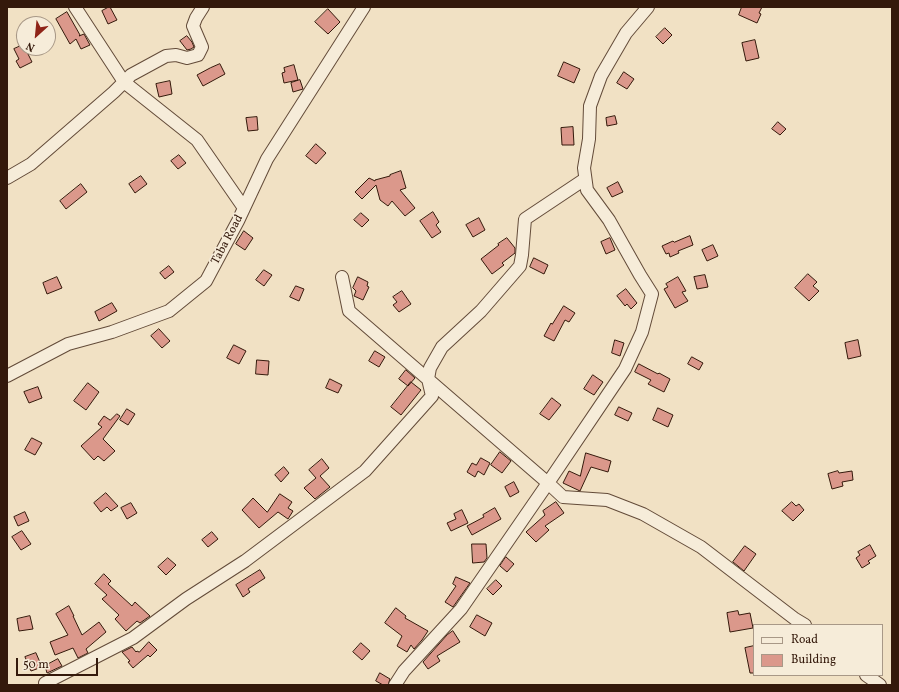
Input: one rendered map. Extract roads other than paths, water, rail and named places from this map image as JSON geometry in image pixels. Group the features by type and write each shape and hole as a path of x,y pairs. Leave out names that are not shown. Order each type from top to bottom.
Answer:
{"street":[{"path":"75,7 124,82 197,140 244,208"},
{"path":"7,178 31,164 131,75 166,56 176,55 187,58 198,55 202,47 194,26 196,18 203,7"},
{"name":"Taba Road","path":"7,376 68,344 112,332 170,311 206,281 238,221 267,159 364,7"},
{"path":"395,685 404,671 461,609 625,369 642,332 652,294 609,220 587,190 584,168 589,139 590,106 601,76 626,33 648,7"},
{"path":"45,683 133,638 186,599 245,561 365,471 432,396 428,379 430,368 442,347 481,311 520,266 525,219 585,179"},
{"path":"342,277 349,311 563,497 607,500 643,514 701,548 803,624"},
{"path":"867,676 880,685"}]}
